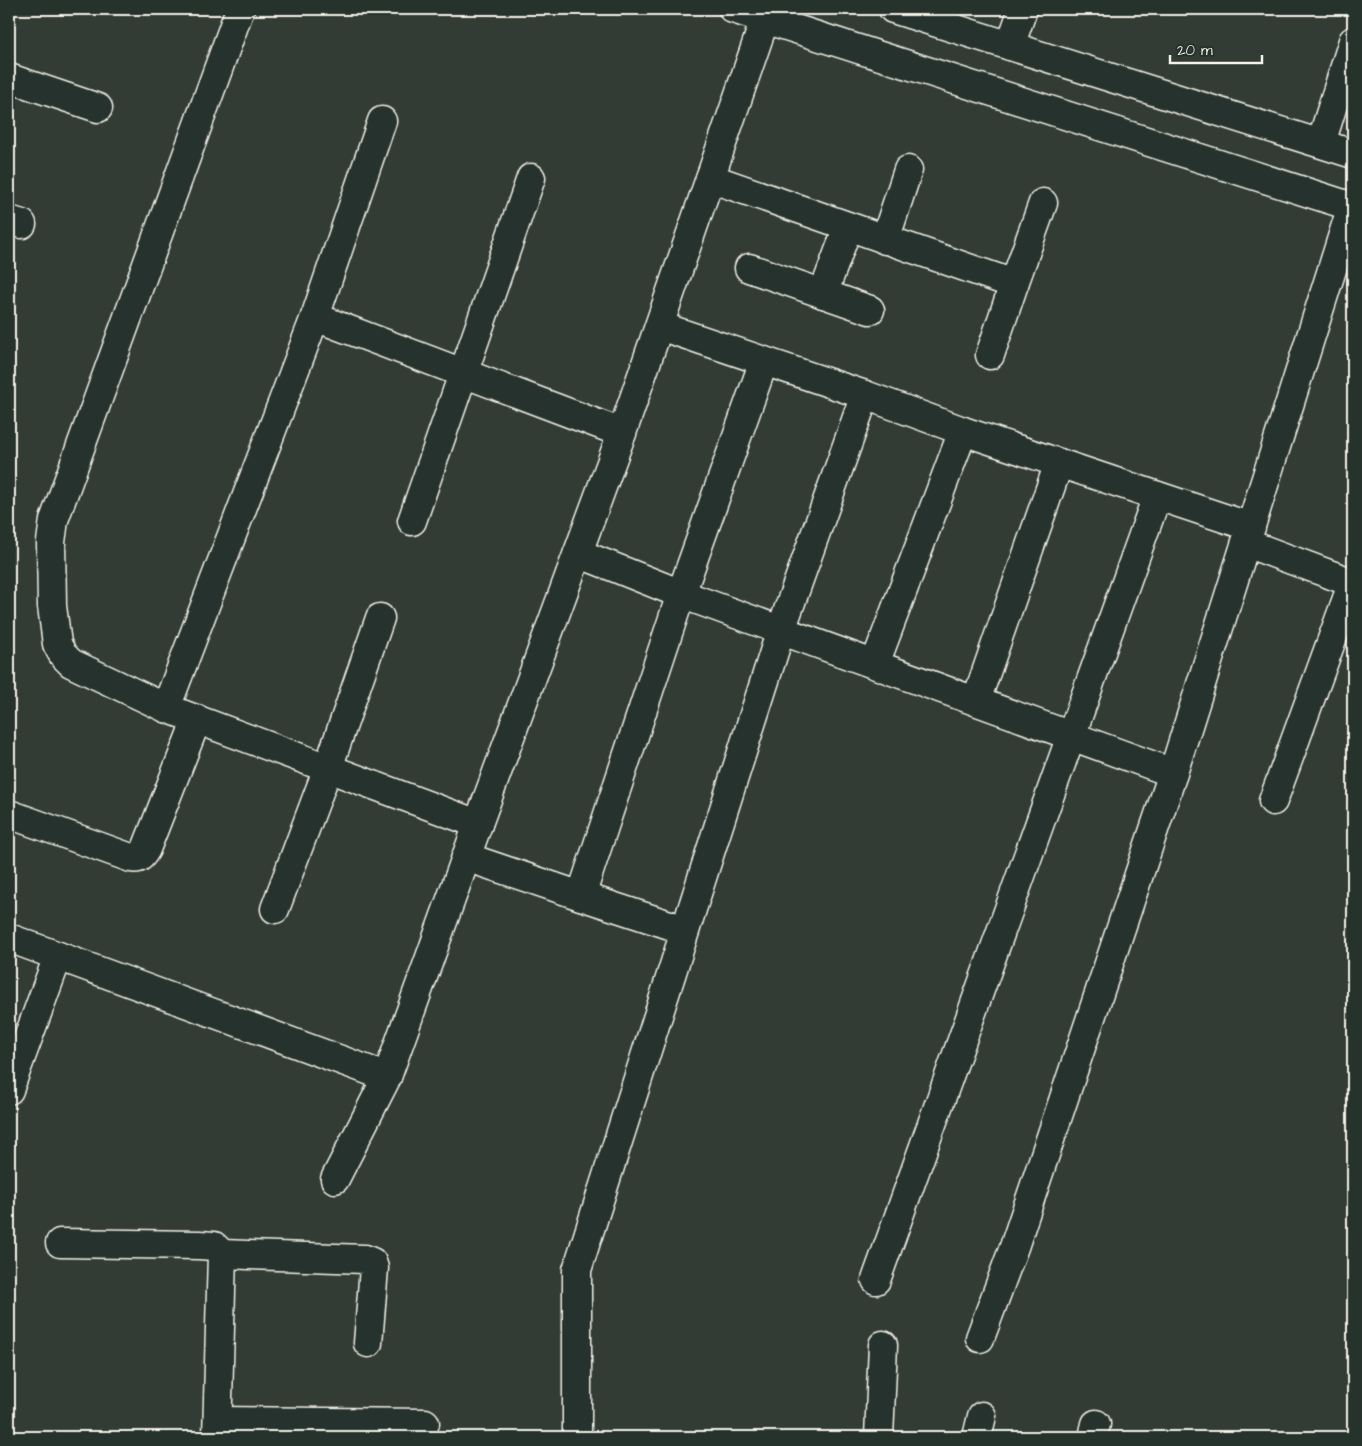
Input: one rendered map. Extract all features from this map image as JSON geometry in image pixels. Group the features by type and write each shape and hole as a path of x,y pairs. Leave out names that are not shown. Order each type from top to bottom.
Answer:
{"street":[{"path":"240,9 54,520 51,542 52,606 57,644 63,655 71,663 166,708 478,824"},
{"path":"733,9 1353,206 1173,773 1014,1247 980,1338"},
{"path":"893,9 1353,154"},
{"path":"1010,46 1023,9"},
{"path":"335,1179 387,1077 622,433 765,19"},
{"path":"1321,143 1353,41"},
{"path":"9,78 98,108"},
{"path":"166,708 316,317 382,121"},
{"path":"885,240 908,170"},
{"path":"412,521 531,178"},
{"path":"710,178 1014,284"},
{"path":"990,355 1043,203"},
{"path":"823,294 848,227"},
{"path":"749,268 870,310"},
{"path":"316,317 622,433"},
{"path":"660,326 1157,496 1353,582 1273,801"},
{"path":"581,896 681,594 764,361"},
{"path":"577,1437 577,1270 781,630 865,395"},
{"path":"875,664 963,431"},
{"path":"976,701 1059,463"},
{"path":"876,1280 1157,496"},
{"path":"578,553 681,594 1173,773"},
{"path":"275,909 328,768 380,618"},
{"path":"9,814 131,858 136,859 142,856 197,719"},
{"path":"466,857 685,930"},
{"path":"9,938 387,1077"},
{"path":"9,1090 58,956"},
{"path":"60,1243 199,1245 214,1246 222,1254 365,1259 372,1262 374,1268 368,1343"},
{"path":"222,1254 217,1429 425,1423"},
{"path":"879,1437 883,1345"}]}
